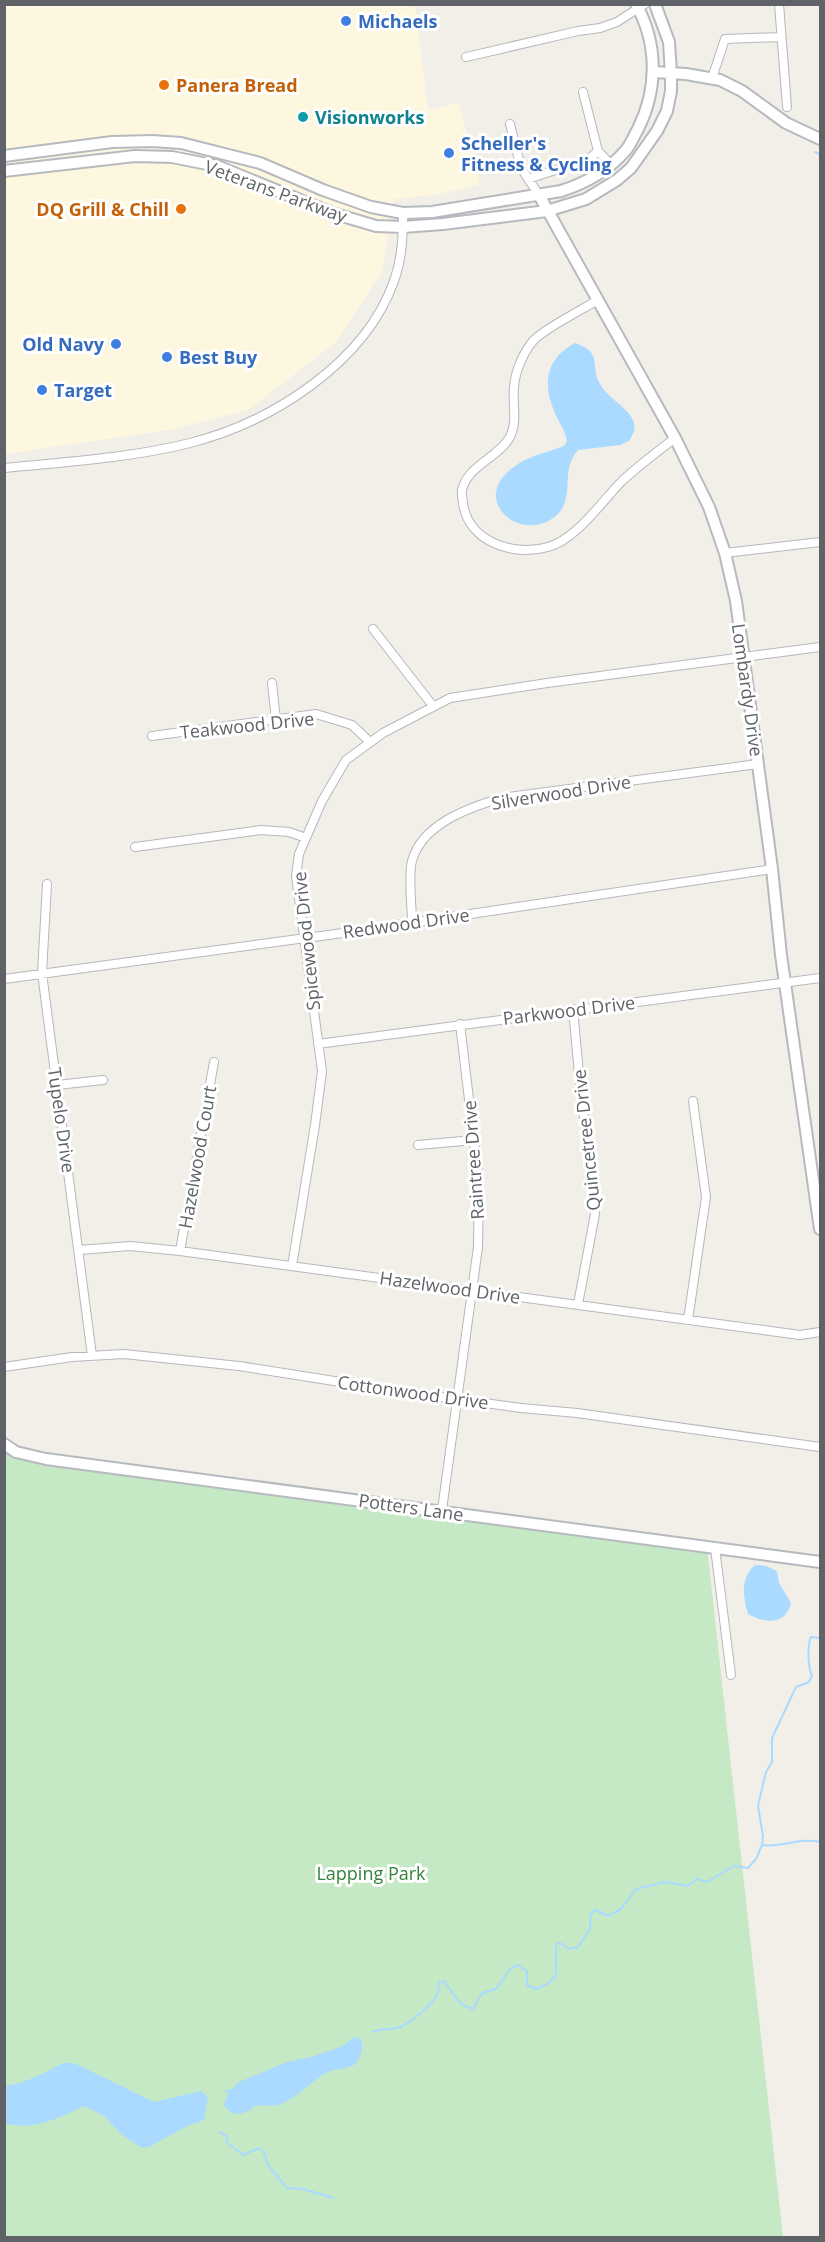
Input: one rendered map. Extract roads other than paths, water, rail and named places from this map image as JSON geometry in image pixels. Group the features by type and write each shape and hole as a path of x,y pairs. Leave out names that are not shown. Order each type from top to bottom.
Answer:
{"main road":[{"name":"Veterans Parkway","path":"4,171 114,158 156,156 217,166 332,213 376,226 403,227 442,224 548,211 586,199 617,180 631,168 657,131 667,111 671,91 671,74 669,42 655,4"},
{"name":"Veterans Parkway","path":"4,156 112,142 166,141 210,149 260,163 322,190 371,207 403,213 432,212 539,195 581,185 611,165 628,148 643,119 654,72 652,48 640,6"},
{"path":"654,72 720,80 742,92 786,123 820,139"},
{"path":"112,142 114,158"},
{"name":"Lombardy Drive","path":"539,195 675,438 709,507 725,553 736,601 785,982 816,1164 820,1229"},
{"name":"Potters Lane","path":"4,1444 16,1452 46,1459 820,1562"}],"street":[{"path":"779,4 787,107"},
{"path":"466,57 600,28 617,22 640,6"},
{"path":"712,78 725,39 781,38"},
{"path":"583,92 598,151 611,165"},
{"path":"510,124 521,168 539,195"},
{"path":"528,179 589,159 598,151"},
{"path":"4,468 151,451 203,439 235,428 266,413 310,386 347,355 374,320 394,282 399,260 403,213"},
{"path":"598,300 534,339 524,354 514,386 514,418 510,435 499,450 471,472 461,491 464,514 475,530 494,544 517,551 550,547 572,534 633,471 675,438"},
{"path":"725,553 820,542"},
{"path":"373,629 433,706"},
{"name":"Spicewood Drive","path":"292,1266 322,1071 296,876 299,854 322,801 346,760 383,733 450,698 820,647"},
{"path":"272,683 276,720"},
{"name":"Teakwood Drive","path":"152,736 316,714 352,725 370,742"},
{"name":"Silverwood Drive","path":"412,922 411,862 419,844 432,830 470,807 501,798 758,764"},
{"path":"135,847 261,830 289,832 306,838"},
{"name":"Redwood Drive","path":"4,979 305,938 772,868"},
{"name":"Tupelo Drive","path":"47,884 42,973 92,1356"},
{"name":"Parkwood Drive","path":"318,1044 820,978"},
{"name":"Quincetree Drive","path":"573,1009 582,1106 593,1173 595,1214 578,1305"},
{"name":"Raintree Drive","path":"442,1510 478,1247 479,1184 460,1024"},
{"name":"Hazelwood Court","path":"180,1251 214,1062"},
{"path":"57,1085 103,1080"},
{"path":"688,1320 706,1197 693,1101"},
{"path":"418,1145 474,1140"},
{"name":"Hazelwood Drive","path":"79,1250 130,1246 180,1251 800,1335 820,1332"},
{"name":"Cottonwood Drive","path":"4,1367 124,1354 239,1366 521,1408 576,1413 820,1447"},
{"path":"715,1548 730,1675"}],"water":[{"path":"575,343 593,355 600,384 631,417 634,426 633,433 629,441 620,445 578,450 570,466 566,500 558,514 543,523 528,525 514,521 503,513 497,501 497,488 506,474 525,460 564,446 567,441 550,400 548,381 553,363 558,356"},
{"path":"755,1565 766,1566 777,1571 779,1583 791,1603 785,1615 780,1619 761,1620 748,1614 744,1588 747,1576"},
{"path":"354,2037 360,2039 362,2045 361,2055 355,2064 328,2072 284,2103 275,2106 255,2106 249,2111 238,2114 224,2105 228,2093 239,2082 287,2062 343,2046"},
{"path":"63,2063 74,2063 154,2102 201,2091 208,2097 204,2120 187,2126 149,2147 142,2148 121,2134 105,2117 85,2106 46,2122 26,2126 5,2123 5,2086 28,2080"}],"waterway":[{"path":"815,152 820,154"},
{"path":"373,2032 397,2028 409,2022 434,2000 438,1994 439,1983 444,1981 463,2005 473,2009 482,1993 496,1989 511,1968 518,1965 527,1971 527,1985 536,1989 546,1985 555,1976 557,1943 569,1949 578,1947 590,1929 591,1914 596,1910 608,1916 621,1909 636,1889 665,1882 688,1886 697,1879 707,1882 734,1866 748,1868 756,1859 762,1845 763,1836 758,1806 766,1772 772,1762 772,1738 796,1687 809,1682 812,1676 808,1656 810,1641 811,1637 820,1638"},
{"path":"762,1845 820,1842"},
{"path":"226,2091 233,2090"},
{"path":"220,2132 227,2136 227,2142 243,2155 259,2148 264,2153 268,2165 287,2188 303,2189 333,2198"}],"place":[{"name":"Michaels","path":"346,21"},
{"name":"Panera Bread","path":"164,85"},
{"name":"Visionworks","path":"303,117"},
{"name":"Scheller's Fitness & Cycling","path":"449,153"},
{"name":"DQ Grill & Chill","path":"181,209"},
{"name":"Old Navy","path":"116,344"},
{"name":"Best Buy","path":"167,357"},
{"name":"Target","path":"42,390"}],"park label":[{"name":"Lapping Park","path":"371,1873"}]}
